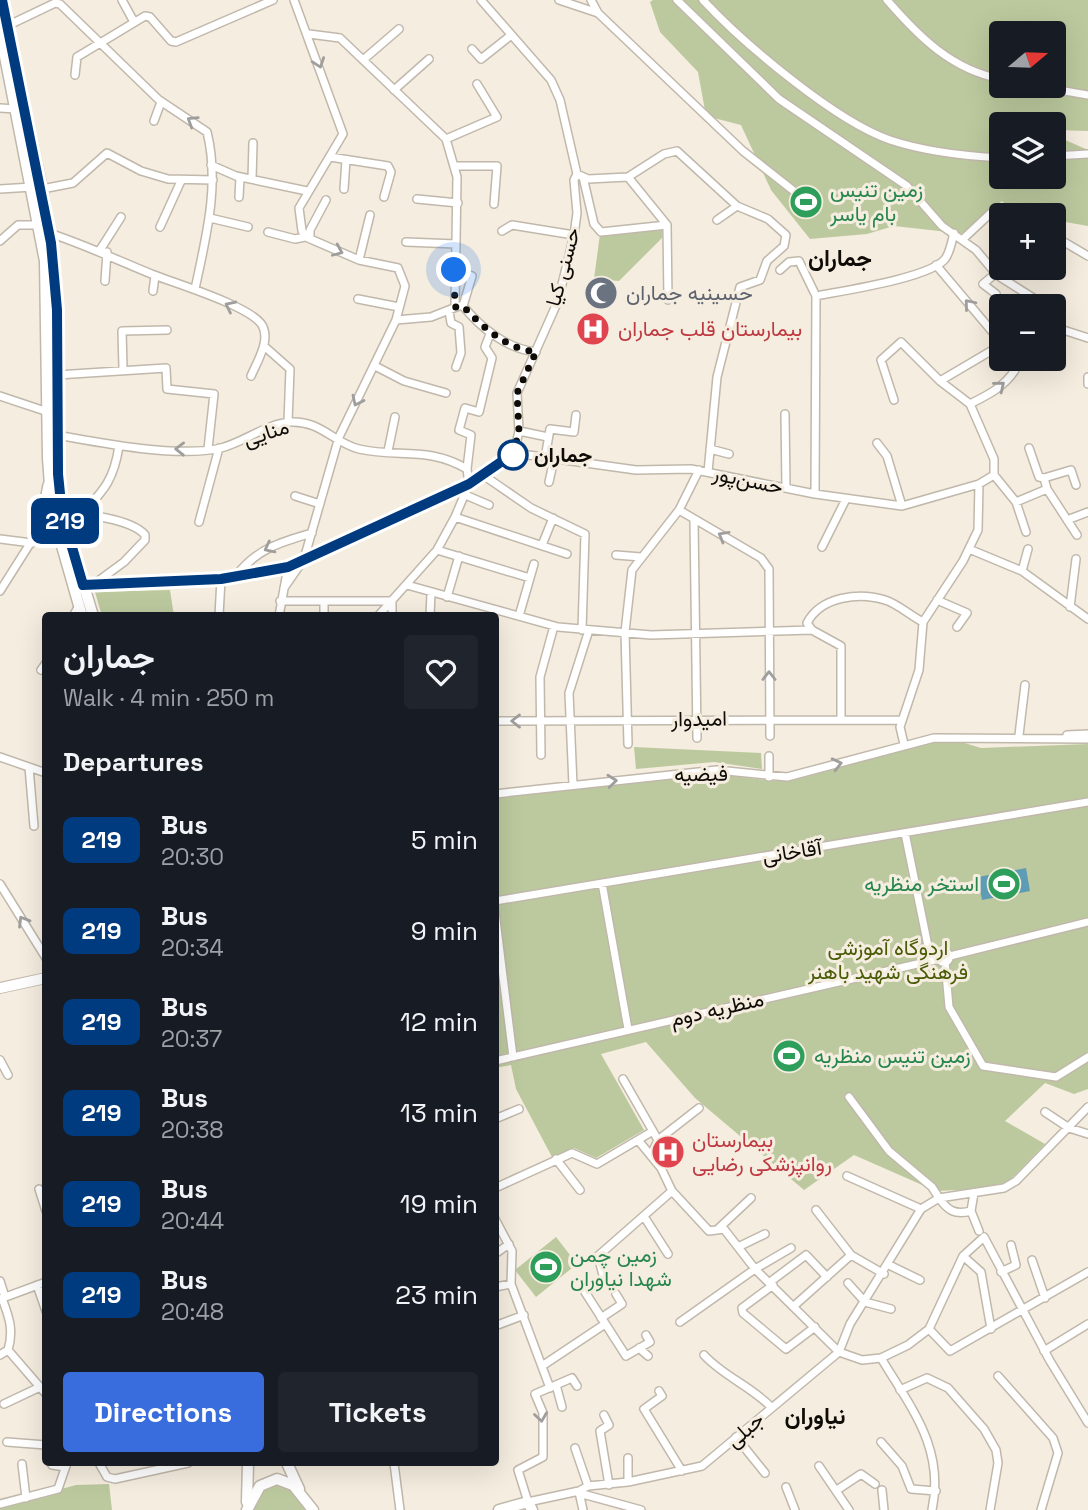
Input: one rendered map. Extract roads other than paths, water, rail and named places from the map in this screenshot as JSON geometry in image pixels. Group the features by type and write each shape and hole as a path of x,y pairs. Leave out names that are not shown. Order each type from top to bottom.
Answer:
{"main road":[{"path":"2,0 5,28 37,188 48,297 49,478 52,511 83,586 78,612"},
{"path":"5,28 3,61 49,233 56,286 57,435 62,513 92,612"},
{"path":"83,586 235,578 288,567 469,484 514,453"},
{"path":"0,988 42,979"},
{"path":"247,1508 248,1466"},
{"path":"288,1466 301,1493"},
{"path":"247,1508 260,1486 271,1480 288,1482 315,1510"},
{"path":"499,1510 530,1506"}],"street":[{"path":"122,0 134,22"},
{"path":"75,75 77,57 148,15 171,41 176,42 273,0"},
{"path":"294,0 309,34 343,134 299,208 299,222 308,238"},
{"name":"حسنی کیا","path":"481,0 556,89 580,175 574,180 577,213 575,235 558,300 517,393 519,431 514,453"},
{"path":"559,0 598,13"},
{"path":"591,0 598,13 743,151 804,199"},
{"path":"677,0 779,99 907,186 942,226 963,239 989,267"},
{"path":"703,0 734,34 855,123 889,140 934,151 989,157"},
{"path":"887,0 914,32 950,60 981,76 989,77"},
{"path":"5,28 57,3 161,102 207,132 213,180 210,218 195,289"},
{"path":"363,60 399,29"},
{"path":"309,34 340,38 446,139 455,166 458,203 454,270 456,308 490,334 526,351 536,352"},
{"path":"472,49 481,59 510,36"},
{"path":"394,90 429,59"},
{"path":"446,139 496,117 477,84"},
{"path":"1066,91 1088,95"},
{"path":"154,121 161,102"},
{"path":"0,108 16,109"},
{"path":"252,179 253,143"},
{"path":"667,225 601,232 594,224 580,175 628,177 664,154 677,151 737,206 768,219 783,230 787,241 767,261 760,280 740,287 717,377 708,472"},
{"path":"0,189 74,183 107,153 141,171 181,181 213,180"},
{"path":"1066,155 1088,154"},
{"path":"330,158 388,166 391,172 384,197"},
{"path":"344,189 346,160"},
{"path":"211,165 240,177 307,191"},
{"path":"455,166 497,166 494,205"},
{"path":"239,197 240,177"},
{"path":"628,177 667,225 668,300"},
{"path":"160,227 181,181"},
{"path":"417,199 458,203"},
{"path":"308,238 326,200"},
{"path":"717,220 737,206"},
{"path":"359,260 370,215"},
{"path":"963,239 989,215"},
{"path":"105,281 103,251 121,217"},
{"path":"210,218 248,228"},
{"path":"0,241 18,225 39,225"},
{"path":"502,231 512,225 575,235"},
{"path":"268,232 295,239 308,238 359,260 398,268 403,274 405,286 396,320 339,437 304,559 284,588"},
{"path":"49,233 103,251 155,275 195,289 258,321 265,334 264,346 251,376"},
{"path":"816,296 887,283 936,265 946,258 954,233"},
{"path":"406,242 456,244"},
{"path":"1066,243 1088,256"},
{"path":"780,271 789,262 799,261 816,296 815,494"},
{"path":"936,265 989,329"},
{"path":"454,270 472,276 451,323 459,326 461,353 456,367"},
{"path":"153,291 155,275"},
{"path":"989,280 983,285 996,294"},
{"path":"1005,280 1027,294"},
{"path":"358,299 399,307"},
{"path":"396,320 431,317 456,308"},
{"path":"123,368 122,331 167,330"},
{"path":"1066,331 1088,338"},
{"path":"381,612 437,550 469,484 467,469 471,435 459,430 465,408 479,412 483,401 492,358 485,347 490,334"},
{"path":"894,400 881,360 898,342 908,347 940,381 970,404 994,459 994,475 1016,502 1026,532"},
{"path":"264,346 290,369 288,422"},
{"path":"940,381 989,351"},
{"path":"375,366 404,381 446,393"},
{"path":"57,374 123,368 163,368 167,371 167,389 214,394 208,449"},
{"path":"970,404 998,390 1014,371"},
{"path":"1088,377 1088,384"},
{"path":"0,396 48,412"},
{"path":"785,414 786,488"},
{"path":"549,482 550,429 574,432 576,415"},
{"path":"388,451 395,416"},
{"name":"منایی","path":"57,435 119,446 219,449 288,422 319,428 360,449 435,454 467,469"},
{"path":"519,431 548,438"},
{"path":"877,443 887,456 902,506"},
{"path":"83,513 106,489 116,470 119,446"},
{"path":"1029,448 1039,477 1071,470 1076,485"},
{"path":"199,522 219,449"},
{"path":"710,449 729,454"},
{"name":"حسن‌پور","path":"514,453 636,470 699,470 815,494 902,506 979,485 994,475"},
{"path":"628,744 625,632 631,576 641,557 679,510 699,470"},
{"path":"484,475 531,508 580,530 586,540 585,630 569,693 573,785"},
{"path":"0,591 32,543 42,518 49,478"},
{"path":"1044,478 1047,489 1077,535"},
{"path":"979,485 978,530 923,622 919,670 906,716 901,724 903,742 934,736 1088,737"},
{"path":"1016,502 1047,489"},
{"path":"463,494 489,505"},
{"path":"295,496 320,504"},
{"path":"821,547 846,499"},
{"path":"679,510 766,563 769,569 770,736"},
{"path":"1068,520 1088,512"},
{"path":"62,513 83,513 138,528 145,535 145,540 124,562 83,586"},
{"path":"455,517 568,554"},
{"path":"542,545 553,518"},
{"path":"694,520 697,738"},
{"path":"235,578 260,551 274,544 312,534"},
{"path":"0,539 32,543"},
{"path":"969,549 1022,571 1088,619"},
{"path":"1022,571 1028,549"},
{"path":"437,550 530,578"},
{"path":"616,555 641,557"},
{"path":"447,597 459,556"},
{"path":"1070,607 1076,559"},
{"path":"519,616 534,564"},
{"path":"279,612 288,567"},
{"path":"219,612 221,579"},
{"path":"407,585 486,612"},
{"path":"430,612 431,593"},
{"path":"841,719 841,646 812,630 807,623 810,618 822,608 852,595 884,600 923,622"},
{"path":"937,600 967,613 957,627"},
{"path":"280,601 391,601"},
{"path":"324,601 324,612"},
{"path":"391,601 392,612"},
{"path":"499,614 585,630 769,634 812,630"},
{"path":"541,755 540,677 554,626"},
{"path":"1019,735 1025,685"},
{"name":"امیدوار","path":"499,721 841,719 901,724"},
{"path":"934,736 1088,737"},
{"name":"فیضیه","path":"499,794 717,770 769,777 787,776 862,758 903,742"},
{"path":"769,756 769,777"},
{"path":"0,757 42,772"},
{"path":"29,767 34,826"},
{"name":"آقاخانی","path":"499,900 1088,802"},
{"path":"905,833 941,960 949,1007 984,1066 1056,1077 1088,1058"},
{"path":"0,884 42,952"},
{"path":"602,884 628,1029"},
{"name":"منظریه دوم","path":"499,1060 941,960 1088,922"},
{"path":"499,944 513,1057"},
{"path":"0,1060 8,1075"},
{"path":"623,1079 659,1140"},
{"path":"849,1097 889,1151 932,1187 947,1210 960,1214 971,1211"},
{"path":"939,1198 1004,1188 1016,1181 1088,1107"},
{"path":"651,1155 659,1140 699,1108"},
{"path":"499,1117 519,1109"},
{"path":"1045,1112 1069,1128 1088,1134"},
{"path":"499,1186 572,1153 597,1164 653,1131"},
{"path":"638,1140 651,1155 672,1191 709,1231 724,1229 755,1269 839,1352 862,1360 881,1358 908,1345 929,1329 963,1256 982,1234"},
{"path":"556,1159 580,1190"},
{"path":"847,1176 921,1209"},
{"path":"39,1188 42,1198"},
{"path":"646,1335 650,1342 626,1356 585,1292 604,1279 598,1256 645,1218 672,1191"},
{"path":"975,1193 971,1211 982,1234 1022,1312 1088,1423"},
{"path":"718,1230 751,1198"},
{"name":"جبلی","path":"579,1492 588,1486 628,1482 702,1466 839,1352 850,1324 884,1274 921,1209 939,1198"},
{"path":"816,1210 852,1255 884,1274"},
{"path":"645,1218 668,1254"},
{"path":"499,1226 509,1244 511,1284 542,1366 562,1407"},
{"path":"738,1247 765,1234"},
{"path":"499,1251 509,1244"},
{"path":"1001,1272 1016,1265 1011,1245"},
{"path":"680,1322 755,1269 791,1248"},
{"path":"815,1327 786,1349 743,1313 743,1308 806,1255 827,1277"},
{"path":"794,1306 852,1255"},
{"path":"963,1256 981,1272 990,1329"},
{"path":"1032,1260 1045,1297"},
{"path":"888,1265 920,1280"},
{"path":"929,1329 950,1351 1088,1272"},
{"path":"0,1281 11,1323 8,1350 42,1389"},
{"path":"848,1283 865,1302 891,1309"},
{"path":"3,1298 42,1284"},
{"path":"499,1286 511,1284"},
{"path":"37,1286 42,1300"},
{"path":"542,1366 622,1304 616,1294"},
{"path":"499,1324 524,1315"},
{"path":"1044,1351 1088,1324"},
{"path":"639,1348 648,1356"},
{"path":"0,1355 8,1350"},
{"path":"704,1354 714,1366 760,1396 771,1407"},
{"path":"881,1358 929,1437 936,1491 932,1510"},
{"path":"998,1376 1053,1438 1058,1453 1041,1510"},
{"path":"577,1386 572,1377 535,1394 543,1413 543,1457 518,1470 530,1506 579,1492 641,1510"},
{"path":"900,1390 927,1378 948,1388 984,1429 998,1463 990,1510"},
{"path":"4,1404 40,1387"},
{"path":"659,1391 662,1397 644,1409 682,1471"},
{"path":"604,1415 609,1425 600,1431 609,1485"},
{"path":"736,1437 765,1474"},
{"path":"881,1442 902,1466 911,1489 936,1491"},
{"path":"7,1443 42,1445"},
{"path":"575,1448 588,1486"},
{"path":"628,1458 628,1482"},
{"path":"22,1464 26,1498"},
{"path":"0,1504 58,1489 66,1466"},
{"path":"101,1466 107,1477 115,1479 174,1466"},
{"path":"394,1466 400,1510"},
{"path":"819,1466 849,1510"},
{"path":"837,1490 861,1474 879,1487 884,1510"},
{"path":"786,1487 795,1510"},
{"path":"579,1492 583,1510"}],"water":[{"name":"استخر منظریه","path":"1026,868 1030,891 982,900 978,877"}],"place":[{"name":"زمین تنیس بام یاسر","path":"806,202"},
{"name":"حسینیه جماران","path":"601,293"},
{"name":"بیمارستان قلب جماران","path":"593,329"},
{"name":"جماران","path":"513,455"},
{"name":"استخر منظریه","path":"1004,884"},
{"name":"زمین تنیس منظریه","path":"789,1056"},
{"name":"بیمارستان روانپزشکی رضایی","path":"668,1152"},
{"name":"زمین چمن شهدا نیاوران","path":"546,1267"}],"district":[{"name":"جماران","path":"840,258"},
{"name":"نیاوران","path":"815,1416"}],"park label":[{"name":"اردوگاه آموزشی فرهنگی شهید باهنر","path":"888,960"}]}
